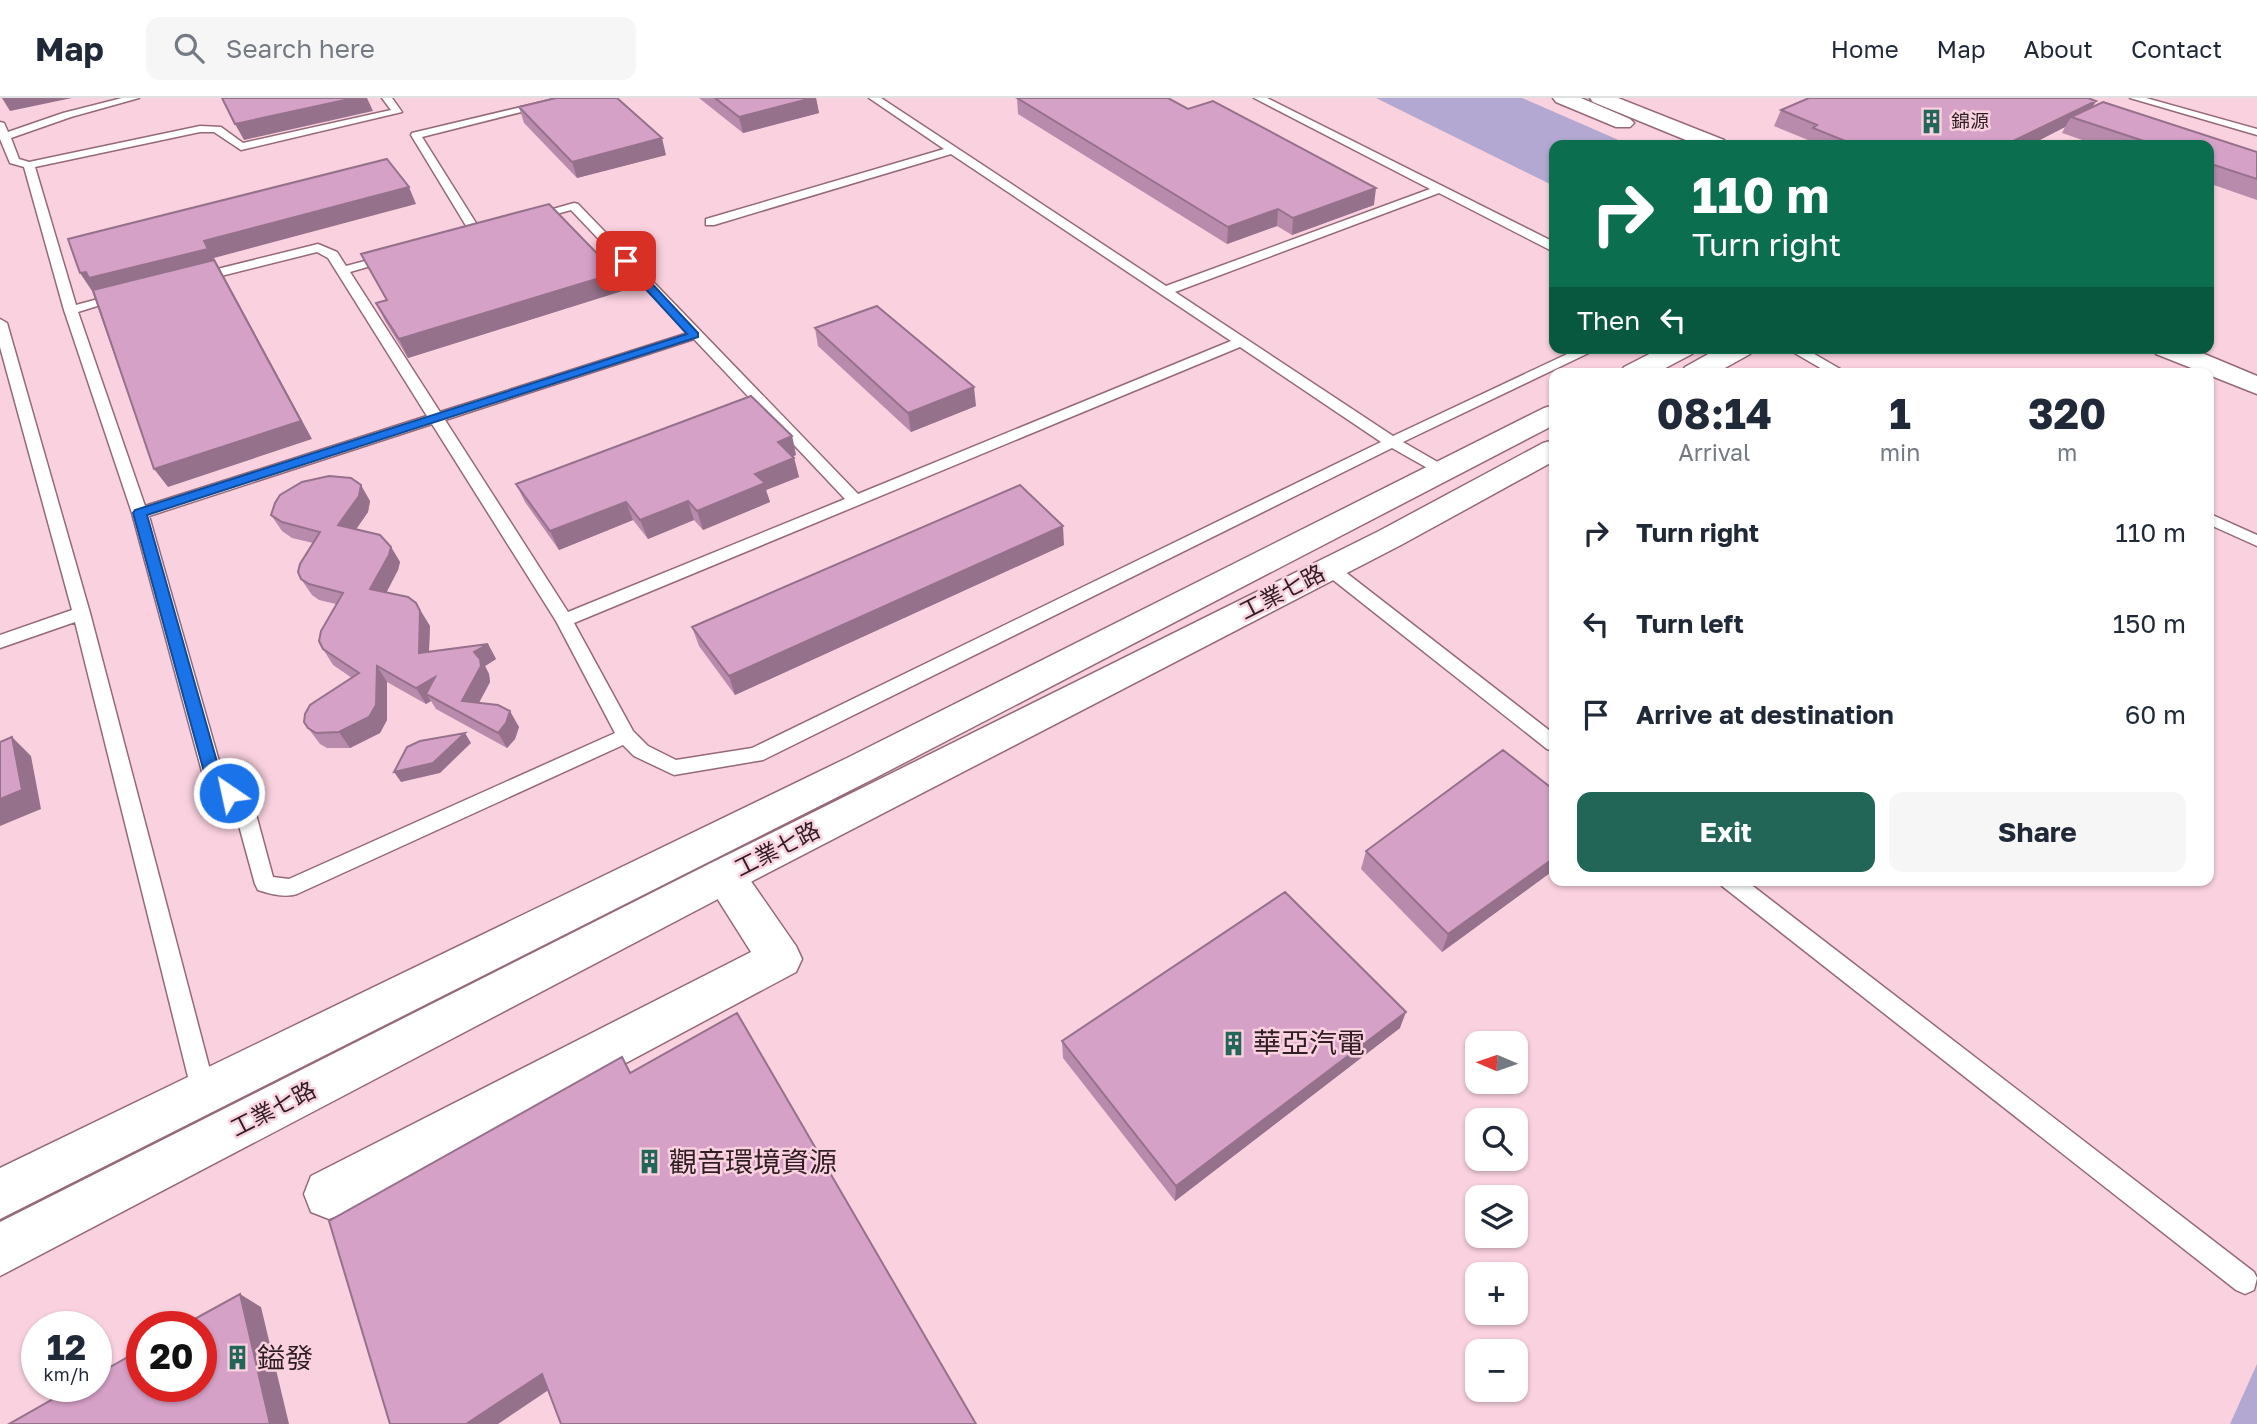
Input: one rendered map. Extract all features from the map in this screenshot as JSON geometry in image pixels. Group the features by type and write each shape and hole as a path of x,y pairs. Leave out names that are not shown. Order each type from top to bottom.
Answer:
{"street":[{"path":"1563,98 1665,140"},
{"path":"1600,98 1704,140"},
{"path":"2214,349 2257,367"},
{"path":"1644,368 1670,354"},
{"path":"1704,368 1729,354"},
{"path":"2180,354 2214,368"},
{"path":"2214,368 2257,386"},
{"name":"工業七路","path":"0,1194 861,768 1549,417"},
{"name":"工業七路","path":"0,1250 1328,568 1549,452"},
{"path":"329,1194 780,959 724,876"}],"lane":[{"path":"4,137 67,114 134,98"},
{"path":"387,98 481,230 451,239"},
{"path":"0,125 14,161 29,165 200,129 217,129 241,147 572,98"},
{"path":"874,98 1392,442 1443,471"},
{"path":"1259,98 1549,244"},
{"path":"2135,98 2257,132"},
{"path":"710,222 952,150"},
{"path":"29,165 71,310 140,513 214,779 244,807 265,884 290,888 626,736"},
{"path":"1165,291 1440,190"},
{"path":"512,222 574,206 694,335 856,501"},
{"path":"177,283 317,248 333,254 341,271 564,620 626,736 641,751 674,768 756,755 1392,442 1549,368"},
{"path":"341,271 402,253"},
{"path":"71,310 137,293"},
{"path":"0,323 80,613 204,1093"},
{"path":"140,513 694,335"},
{"path":"564,620 1241,342"},
{"path":"1549,368 1579,354"},
{"path":"1804,354 1831,368"},
{"path":"2214,521 2257,541"},
{"path":"1328,568 1549,740"},
{"path":"0,642 80,613"},
{"path":"1737,886 2245,1281"}],"shaded area":[{"path":"1376,98 1522,98 1619,140 1549,140 1549,184"},
{"path":"2257,1364 2257,1424 2230,1424"}],"building":[{"path":"222,98 354,98 235,124"},
{"path":"556,98 617,98 662,138 572,162 519,107"},
{"path":"715,98 812,98 739,117"},
{"path":"1017,98 1168,98 1188,109 1213,101 1376,188 1293,218 1278,209 1228,227"},
{"name":"錦源","path":"1809,98 2088,98 2096,101 2015,140 1843,140 1813,128 1817,125 1781,110"},
{"path":"2103,102 2257,152 2257,179 2214,165 2214,140 2141,140 2071,117"},
{"path":"387,159 409,187 204,241 208,249 89,278 86,272 80,273 68,239"},
{"path":"549,204 616,273 399,339 376,303 387,300 361,254"},
{"path":"214,260 301,421 154,469 93,290"},
{"path":"877,306 974,387 908,413 815,328"},
{"path":"751,396 792,436 778,442 794,458 755,474 765,483 697,511 688,501 640,520 626,502 550,531 516,484"},
{"path":"329,476 351,478 361,485 359,496 338,525 380,535 391,547 370,589 408,597 416,603 420,611 419,653 488,644 474,652 480,659 481,666 462,701 498,705 510,711 506,723 498,733 426,694 435,677 416,688 377,666 376,705 369,717 339,732 316,733 304,722 310,705 359,673 323,649 319,641 321,631 343,593 309,584 301,579 298,572 300,564 320,532 282,522 271,515 280,495 302,482"},
{"path":"1020,485 1063,526 729,676 692,627"},
{"path":"465,733 433,763 394,772 407,747 420,741"},
{"path":"12,737 22,790 0,799 0,742"},
{"path":"1503,750 1549,786 1549,862 1448,934 1366,851"},
{"name":"華亞汽電","path":"1285,892 1406,1012 1176,1186 1062,1041"},
{"name":"觀音環境資源","path":"737,1013 976,1424 561,1424 542,1374 466,1424 390,1424 329,1221 622,1057 630,1073"},
{"name":"鎰發","path":"240,1294 270,1424 9,1424 48,1402 112,1402 112,1366 126,1358 126,1402 217,1402 217,1311 209,1311"}],"place":[{"name":"錦源","path":"1931,121"},
{"name":"華亞汽電","path":"1233,1043"},
{"name":"觀音環境資源","path":"649,1162"},
{"name":"鎰發","path":"237,1358"}],"route":[{"path":"229,793 214,779 140,513 694,335 626,261"}]}
